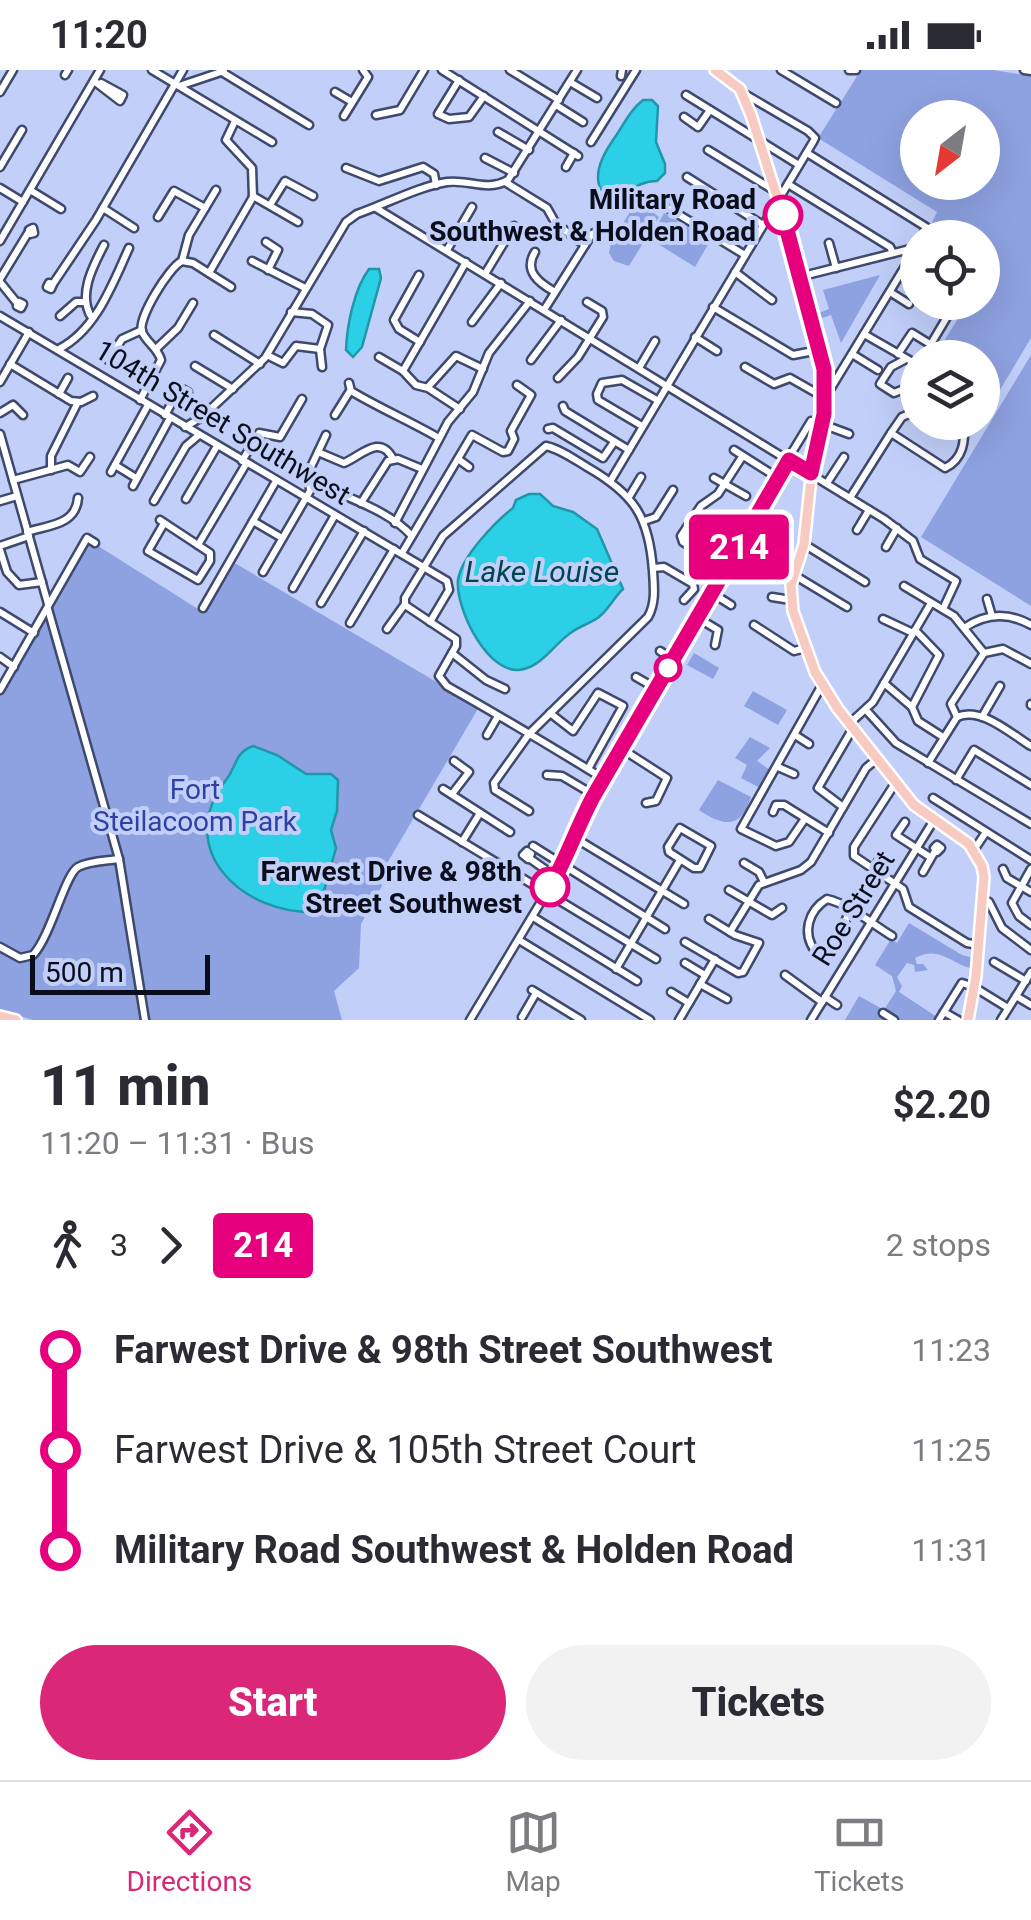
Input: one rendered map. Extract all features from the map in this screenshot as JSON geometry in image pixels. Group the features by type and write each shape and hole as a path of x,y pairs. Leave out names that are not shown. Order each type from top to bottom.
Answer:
{"main road":[{"path":"713,71 737,84 743,93 819,350 825,394 822,424 811,473 804,544 791,600 822,685 851,726 914,805 967,842 983,871 979,945 968,1020"},
{"path":"0,1016 16,1020"}],"street":[{"path":"0,241 96,83 100,70"},
{"path":"152,70 272,142"},
{"path":"53,284 103,208 183,70"},
{"path":"376,114 400,110 424,70"},
{"path":"510,70 583,122"},
{"path":"185,427 260,364 341,226 358,214 436,185 456,182 490,187 505,182 577,70"},
{"path":"591,142 636,70"},
{"path":"781,70 836,103"},
{"path":"0,71 11,73 0,92"},
{"path":"176,84 190,84 224,71 309,125"},
{"path":"445,71 576,154 566,168"},
{"path":"344,116 365,72"},
{"path":"459,80 438,114 449,119 469,117 484,96"},
{"path":"570,82 597,98"},
{"path":"335,92 352,102"},
{"path":"611,480 815,138 743,93"},
{"path":"686,95 799,165"},
{"path":"684,117 698,127 710,110"},
{"path":"209,273 254,196 251,167 226,140 235,120"},
{"path":"0,166 22,130"},
{"path":"498,132 529,150"},
{"path":"708,150 777,202"},
{"path":"807,153 916,220"},
{"path":"485,158 514,173"},
{"path":"346,168 379,181 423,167 434,174 436,185"},
{"path":"686,177 763,225"},
{"path":"270,205 286,181 313,196"},
{"path":"505,182 547,208 556,224 585,244"},
{"path":"788,184 890,247 893,253"},
{"path":"0,188 23,202"},
{"path":"30,190 62,209"},
{"path":"180,388 134,482 112,468 161,363 142,330 142,320 167,274 182,262 189,235 216,190"},
{"path":"158,217 176,191 205,208"},
{"path":"254,196 298,222"},
{"path":"385,204 390,216"},
{"path":"447,250 472,206"},
{"path":"103,208 134,228"},
{"path":"376,208 897,528 912,541 917,557 957,584 943,610"},
{"path":"668,208 745,255"},
{"path":"454,212 465,219"},
{"path":"485,274 514,226"},
{"path":"544,310 585,244 594,232 605,228"},
{"path":"18,303 0,280 28,233"},
{"path":"266,242 278,251 268,270"},
{"path":"830,243 836,268"},
{"path":"92,318 85,302 92,271 104,246"},
{"path":"58,350 78,339 129,248"},
{"path":"799,277 900,251"},
{"path":"536,252 528,271 555,292"},
{"path":"252,261 305,288"},
{"path":"182,262 190,262 231,286"},
{"path":"403,371 466,262"},
{"path":"734,272 772,300"},
{"path":"419,275 394,320 398,329 420,342"},
{"path":"745,367 774,384 790,378 825,394 900,275"},
{"path":"472,322 500,283"},
{"path":"890,292 900,298"},
{"path":"395,523 439,438 484,369 489,353 530,301"},
{"path":"60,316 76,302 85,302"},
{"path":"558,378 604,316 587,302"},
{"path":"156,349 179,327 193,303"},
{"path":"713,307 792,355 819,350"},
{"path":"291,312 310,313 328,327 320,349 322,368"},
{"name":"104th Street Southwest","path":"0,316 424,566"},
{"path":"531,360 560,320"},
{"path":"864,334 898,354 912,333 934,346 944,320"},
{"path":"108,360 122,339 142,330"},
{"path":"0,382 29,332"},
{"path":"214,336 260,364"},
{"path":"695,337 717,351"},
{"path":"639,368 655,342"},
{"path":"266,355 283,363 299,345 320,349"},
{"path":"852,354 878,370"},
{"path":"428,388 436,383 452,358 458,356 484,369"},
{"path":"379,357 403,371 416,385 428,388 460,410"},
{"path":"900,363 889,369 880,384 895,393 900,391"},
{"path":"10,364 78,402"},
{"path":"195,366 233,388"},
{"path":"59,394 68,378"},
{"path":"642,426 596,397 604,381 622,380 657,400"},
{"path":"350,623 412,536 474,434 505,452 514,442 511,431 530,394 517,385"},
{"path":"335,415 350,387 439,438"},
{"path":"51,470 50,459 78,402 93,396"},
{"path":"198,545 259,433 280,437 302,398"},
{"path":"0,413 13,404 24,415"},
{"path":"563,406 628,450"},
{"path":"850,498 900,420"},
{"path":"474,1019 563,865 594,795 810,421"},
{"path":"822,424 849,434"},
{"path":"548,428 604,458 614,442"},
{"path":"891,433 900,439"},
{"path":"0,434 4,465 13,480 119,859 144,1020"},
{"path":"263,572 311,488 310,469 326,434"},
{"path":"154,501 186,446 199,435"},
{"path":"902,440 947,468 956,460 965,440"},
{"path":"186,499 217,446"},
{"path":"318,452 344,463 372,446 379,446 389,451 393,459 422,469"},
{"path":"387,629 444,536 543,446 554,448 611,480 628,497 644,521 653,568 654,598 649,615 530,734 493,786 529,811"},
{"path":"734,450 778,478"},
{"path":"726,568 681,538 701,506 716,496 742,457"},
{"path":"827,483 844,457"},
{"path":"13,480 68,466 81,472 90,458"},
{"path":"361,503 384,465 393,459"},
{"path":"458,459 469,468"},
{"path":"310,478 339,496 361,503 412,536"},
{"path":"628,497 640,478"},
{"path":"714,478 746,496"},
{"path":"203,608 276,481"},
{"path":"644,521 656,517 672,490"},
{"path":"0,501 17,496"},
{"path":"42,582 18,585 2,565 0,547 70,519 76,512 78,498"},
{"path":"858,530 870,510"},
{"path":"292,588 335,515"},
{"path":"757,515 772,524"},
{"path":"253,521 282,538"},
{"path":"162,523 198,545 211,556 196,580 148,550 162,523"},
{"path":"886,547 897,528"},
{"path":"709,557 725,529"},
{"path":"321,603 364,532"},
{"path":"744,538 775,557 778,563"},
{"path":"0,690 91,540"},
{"path":"804,544 865,582"},
{"path":"750,565 760,548"},
{"path":"424,566 450,584 430,622"},
{"path":"653,568 665,567 694,586 684,600"},
{"path":"794,575 847,607"},
{"path":"904,586 943,610 984,653"},
{"path":"712,593 730,605"},
{"path":"772,597 791,600"},
{"path":"987,599 992,616"},
{"path":"843,806 819,790 851,726 884,683 931,602"},
{"path":"405,604 456,639 440,680 604,779"},
{"path":"0,612 34,633"},
{"path":"964,628 992,616 1012,617 1031,625"},
{"path":"698,618 718,630 715,645"},
{"path":"883,619 914,632 938,654 912,707"},
{"path":"754,625 777,636 794,651 806,648"},
{"path":"957,716 951,704 984,653 1003,649 1031,664"},
{"path":"660,651 673,659"},
{"path":"452,653 486,680 505,689"},
{"path":"0,656 14,668"},
{"path":"636,676 657,689"},
{"path":"884,683 912,707 916,720 943,737"},
{"path":"804,820 790,842 773,846 741,829 822,685"},
{"path":"982,716 1000,686"},
{"path":"550,713 573,731 599,693 623,706 588,769"},
{"path":"866,710 891,740 1031,824"},
{"path":"928,763 957,716 969,712 1031,746"},
{"path":"486,735 498,716"},
{"path":"795,735 809,744"},
{"path":"622,749 667,779 656,801 646,803"},
{"path":"956,780 974,750 1031,785"},
{"path":"730,932 764,882 807,866 866,768 877,759"},
{"path":"452,794 469,771 454,761"},
{"path":"778,767 794,774"},
{"path":"547,776 562,776 594,795"},
{"path":"896,782 853,850 856,859 905,891 909,907 967,943 979,945"},
{"path":"443,789 510,832"},
{"path":"933,798 1031,860"},
{"path":"773,812 782,804 829,833"},
{"path":"462,842 480,813"},
{"path":"418,816 656,959"},
{"name":"Roe Street","path":"811,1020 934,820"},
{"path":"905,822 896,834 916,849 933,854 923,872"},
{"path":"680,828 711,846 698,868 680,860 668,850 680,828"},
{"path":"974,850 986,832"},
{"path":"575,838 684,904"},
{"path":"533,846 665,929"},
{"path":"529,858 556,877"},
{"path":"873,870 880,858"},
{"path":"0,947 18,957 34,954 52,926 72,872 82,866 119,859"},
{"path":"616,969 680,860"},
{"path":"744,863 759,872 764,882"},
{"path":"1031,868 1013,905 1031,925"},
{"path":"1003,869 1007,878 1031,892"},
{"path":"729,890 773,915 782,908"},
{"path":"850,910 839,940 828,954 814,951 808,938 808,922 821,902 830,899 850,910 892,936"},
{"path":"982,899 989,902 1005,932 1031,950"},
{"path":"533,917 636,981"},
{"path":"685,942 741,973 759,944 709,918"},
{"path":"798,939 808,938"},
{"path":"518,940 632,1016 650,1020"},
{"path":"679,1020 715,959"},
{"path":"994,962 1026,981"},
{"path":"684,963 706,975"},
{"path":"1001,1020 1031,972"},
{"path":"786,975 837,1005"},
{"path":"700,984 727,1000"},
{"path":"939,1020 960,985 971,986 1008,1008"},
{"path":"522,1017 534,991 580,1020"},
{"path":"670,992 689,1002"},
{"path":"1016,996 1031,1005"},
{"path":"944,1012 958,1020"},
{"path":"884,1013 894,1020"}],"green space":[{"path":"861,70 993,70 1031,76 1031,338 1000,390 1000,340 945,340 957,320 1000,320 1000,220 933,220 937,212 918,200 1000,200 1000,100 900,100 900,189 818,138"},
{"path":"645,206 659,217 629,266 614,261 609,253 611,243 631,210"},
{"path":"664,213 710,241 695,267 650,239"},
{"path":"880,275 841,343 831,315 810,322 808,317 829,309 823,290"},
{"path":"1031,355 1031,606 921,537 980,440 1000,440 1000,406"},
{"name":"Fort Steilacoom Park","path":"87,539 198,609 210,598 233,562 479,707 379,877 382,886 361,924 359,968 334,991 342,1020 33,1020 0,1010 0,690"},
{"path":"694,653 719,668 713,679 687,665"},
{"path":"753,691 787,710 778,725 744,706"},
{"path":"750,737 770,748 757,761 770,770 760,788 741,778 747,765 735,758"},
{"path":"718,780 751,797 737,820 716,820 699,810"},
{"path":"909,923 962,955 975,958 974,969 931,954 915,958 917,964 928,970 915,972 914,965 907,963 897,977 902,986 899,992 937,1017 935,1020 845,1020 859,996 884,1010 896,991 892,976 875,965 891,939 897,943"}],"water":[{"path":"643,100 652,100 658,106 656,142 665,173 657,181 607,200 599,185 601,162"},
{"path":"369,269 379,269 381,278 362,347 353,357 346,350 350,319 355,297"},
{"name":"Lake Louise","path":"540,494 553,506 573,512 597,529 623,589 599,617 566,636 538,663 511,669 498,663 477,639 462,607 458,580 465,561 480,540 513,508 516,500"},
{"path":"253,746 277,755 306,774 331,774 338,780 337,811 331,830 336,848 318,912 265,903 224,874 212,854 207,831 211,806 239,756"}],"bus line":[{"name":"214","path":"550,887 593,797 789,460 811,473 824,414 824,369 783,215"}],"place":[{"name":"Military Road Southwest & Holden Road","path":"783,215"},
{"name":"Farwest Drive & 98th Street Southwest","path":"550,887"}]}
